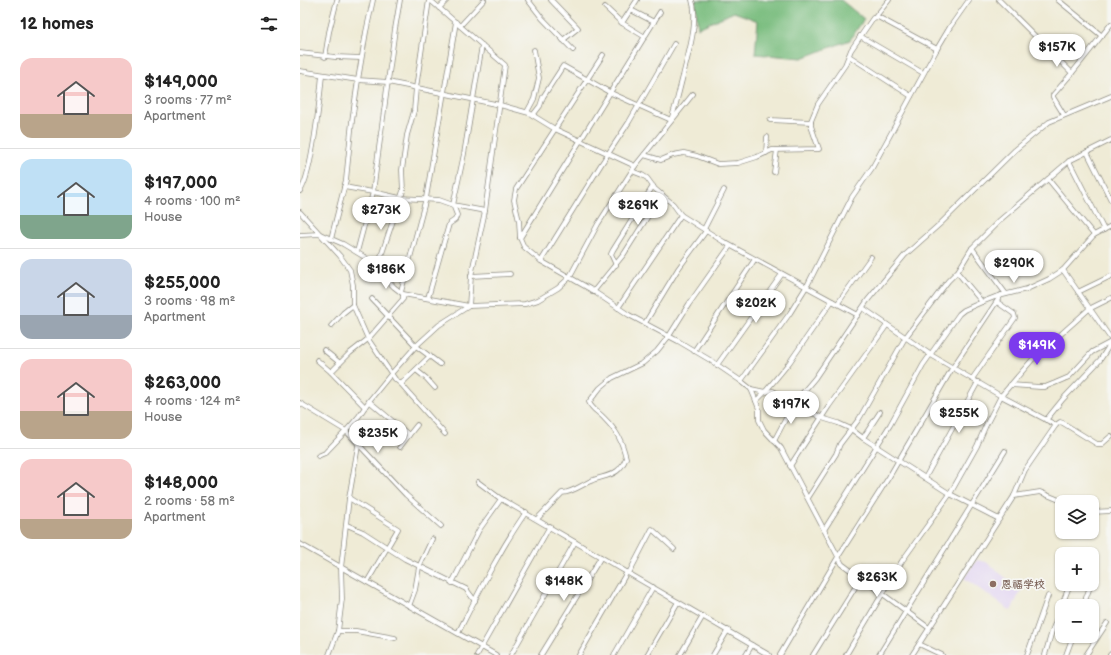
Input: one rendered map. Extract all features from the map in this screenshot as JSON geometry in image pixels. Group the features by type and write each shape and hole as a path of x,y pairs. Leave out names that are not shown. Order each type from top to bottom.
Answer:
{"street":[{"path":"325,57 329,32 337,0"},
{"path":"331,239 344,187 361,58 373,0"},
{"path":"358,252 373,192 400,0"},
{"path":"429,0 505,65 485,211 471,276 469,306"},
{"path":"377,268 402,191 402,170 407,135 414,111 429,0"},
{"path":"439,8 447,0"},
{"path":"460,26 484,0"},
{"path":"528,0 542,18 573,50"},
{"path":"551,0 578,28 563,40"},
{"path":"622,23 637,0"},
{"path":"671,120 675,110 692,36 694,5 692,0"},
{"path":"644,155 661,160 673,155 684,153 718,164 738,163 776,150 819,149 811,126 811,122 818,104 845,65 851,50 860,36 889,0"},
{"path":"741,381 790,313 806,288 836,232 852,197 872,168 923,73 950,27 969,0"},
{"path":"999,0 1072,73"},
{"path":"1058,0 1102,36"},
{"path":"605,7 622,23 645,37"},
{"path":"631,10 654,22"},
{"path":"520,238 660,12"},
{"path":"876,16 937,49"},
{"path":"331,372 350,353 368,339 403,299 402,293 426,198 456,22"},
{"path":"1064,115 1053,95 1111,24"},
{"path":"860,36 923,73"},
{"path":"541,261 629,122 637,105 674,44"},
{"path":"428,298 449,224 455,220 457,214 453,204 464,154 482,45"},
{"path":"527,112 534,99 539,78 534,50"},
{"path":"300,53 325,57 361,58"},
{"path":"604,55 586,80 516,189 514,200 520,221 520,238 524,247 541,261 618,308 717,365 751,389 766,392 773,391 822,418 851,429 950,494 999,519"},
{"path":"849,56 911,96"},
{"path":"533,115 540,106 543,97 563,66 611,93 671,120"},
{"path":"300,70 358,80 388,82 527,112 555,129 635,166"},
{"path":"300,191 306,179 309,166 319,106 322,75"},
{"path":"300,235 320,234 358,252 377,268 394,287 402,293 469,306 525,304 538,300 558,288 569,278 598,224 635,166 693,94"},
{"path":"774,441 794,403 815,378 863,308 905,254 940,223 1015,150 1049,122 1111,96"},
{"path":"770,120 811,122"},
{"path":"766,153 767,137"},
{"path":"808,498 905,338 957,272 972,248 1000,220 1069,161 1109,141 1111,146"},
{"path":"774,172 776,150"},
{"path":"1087,152 1111,200"},
{"path":"1069,161 1104,230"},
{"path":"632,171 647,178 653,186 673,204 681,215 730,246 858,315"},
{"path":"1048,179 1094,236"},
{"path":"616,265 611,254 653,186"},
{"path":"344,187 400,198 426,198 439,200 485,211"},
{"path":"645,323 705,230 724,190"},
{"path":"593,292 624,254 662,194"},
{"path":"300,212 340,256 350,270 353,285 353,305 368,339 391,374 445,434"},
{"path":"618,308 681,215"},
{"path":"824,530 890,425 923,365 960,314 964,310 982,302 1027,289 1063,270 1094,236 1111,226"},
{"path":"537,519 562,493 570,492 590,481 608,476 622,466 626,458 622,443 617,433 603,416 592,408 589,402 600,388 612,378 643,363 657,351 669,336 688,304 730,246"},
{"path":"972,248 1004,295"},
{"path":"838,303 871,257"},
{"path":"694,351 754,259"},
{"path":"1063,270 1111,341"},
{"path":"957,272 982,302"},
{"path":"471,276 510,274"},
{"path":"717,365 782,274"},
{"path":"1078,292 1111,276"},
{"path":"780,655 838,557 898,461 953,366 997,302 1004,295"},
{"path":"846,655 902,561 950,494 977,446 1001,396 1032,360 1089,309 1111,298"},
{"path":"372,299 416,346 440,364"},
{"path":"756,401 766,392 832,301"},
{"path":"972,379 1014,318 1014,314 997,302"},
{"path":"331,326 353,305"},
{"path":"318,456 325,453 346,431 391,374 416,346 439,325 469,306"},
{"path":"863,308 905,338 972,379 1056,425"},
{"path":"790,466 886,325"},
{"path":"1010,385 1045,387 1069,377 1092,352 1111,341"},
{"path":"1046,420 1063,399 1100,360 1111,341"},
{"path":"324,350 340,363"},
{"path":"401,384 430,356"},
{"path":"317,360 331,372 365,407"},
{"path":"416,370 435,388"},
{"path":"925,478 978,382"},
{"path":"751,389 759,409 759,420 761,425 781,448 842,564 929,628"},
{"path":"369,401 409,435"},
{"path":"300,403 346,431 358,446 406,495 441,526"},
{"path":"863,438 880,412"},
{"path":"912,655 1014,496 1025,470 1056,425 1060,422 1063,423 1097,444 1102,444 1111,436"},
{"path":"400,447 417,425"},
{"path":"329,655 338,631 342,599 341,568 349,498 358,446"},
{"path":"879,655 1005,451"},
{"path":"478,482 502,499 769,655"},
{"path":"1014,496 1040,492 1055,498"},
{"path":"349,498 398,529 367,582"},
{"path":"452,583 479,530 502,499"},
{"path":"1099,512 1111,511"},
{"path":"458,633 486,577 500,556 509,537 526,512"},
{"path":"347,525 363,532 419,567 466,589 475,601"},
{"path":"477,655 550,526"},
{"path":"579,655 652,529 674,548"},
{"path":"409,606 416,590 419,567 432,539"},
{"path":"511,655 575,542"},
{"path":"300,544 496,655"},
{"path":"542,655 601,557"},
{"path":"813,655 861,578"},
{"path":"614,655 653,587"},
{"path":"1045,655 1052,631 1067,591"},
{"path":"1027,655 1048,596"},
{"path":"647,655 678,602"},
{"path":"680,655 702,616"},
{"path":"1086,655 1108,623"},
{"path":"714,655 728,630"},
{"path":"338,631 356,631 396,638"},
{"path":"1066,655 1070,643"},
{"path":"919,644 942,655"},
{"path":"746,655 752,645"}],"shaded area":[{"name":"恩福学校","path":"977,560 986,562 1021,590 1011,611 964,578"}],"green space":[{"path":"695,0 841,0 864,19 850,40 802,58 755,54 758,21 734,12 698,28"}],"place":[{"name":"恩福学校","path":"993,584"}]}
